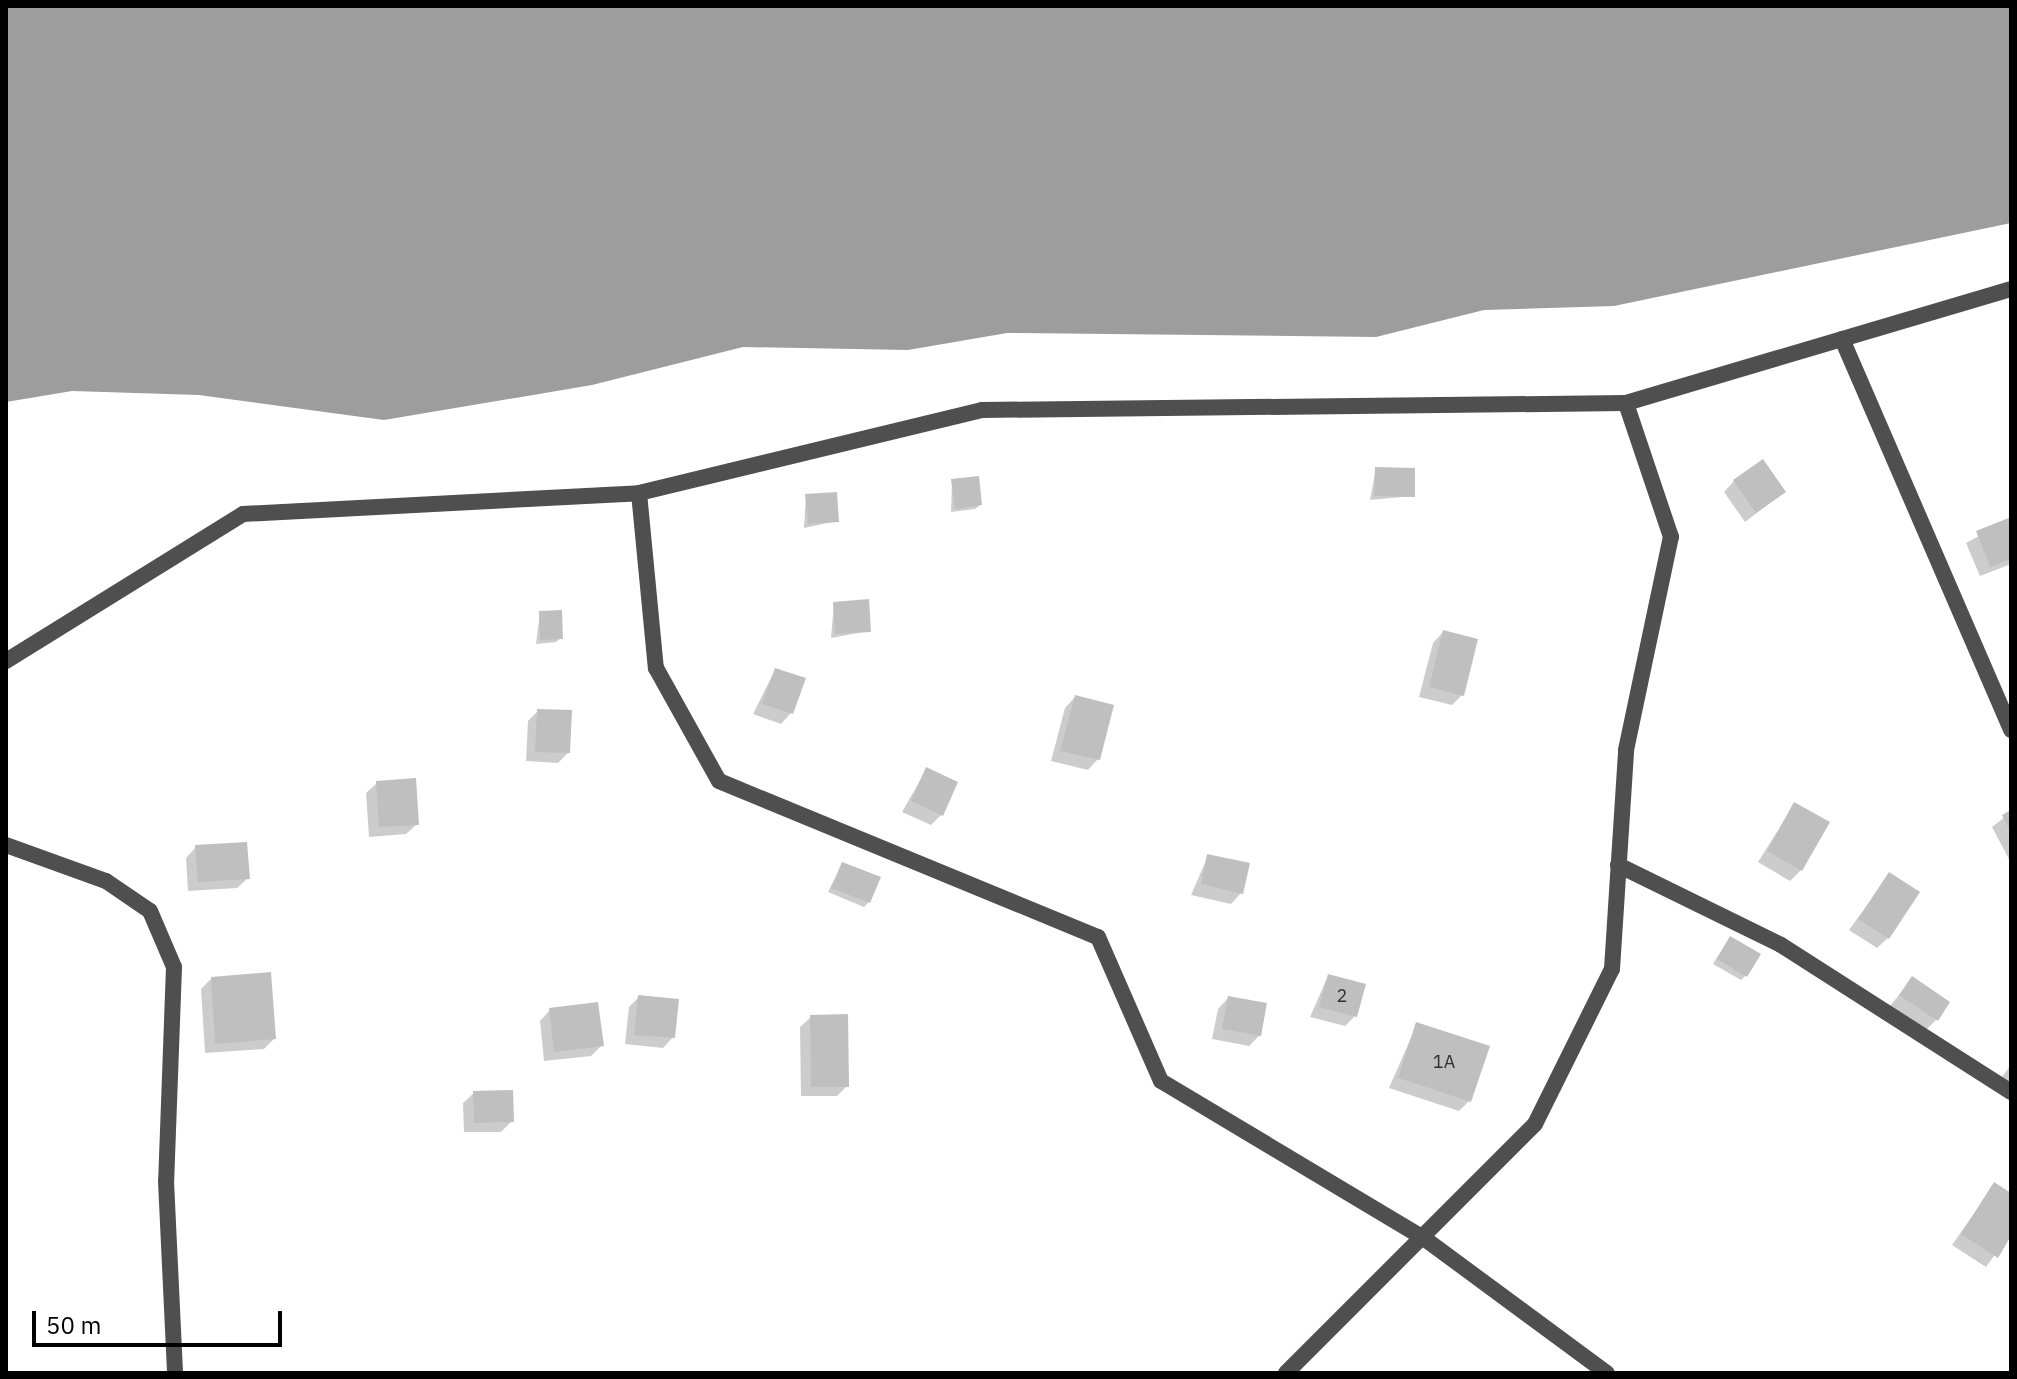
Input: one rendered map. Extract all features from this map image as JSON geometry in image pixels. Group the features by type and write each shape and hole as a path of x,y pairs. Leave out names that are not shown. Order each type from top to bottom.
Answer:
{"street":[{"path":"6,661 243,514 639,493 982,410 1626,403 2011,289"},
{"path":"1842,339 2011,730"},
{"path":"1286,1373 1425,1239 1535,1124 1612,969 1626,750 1671,537 1626,403"},
{"path":"639,493 656,668 719,781 1098,937 1161,1081 1425,1239 1607,1373"},
{"path":"6,845 106,881 150,911 174,967 166,1181 175,1373"},
{"path":"1618,865 1781,945 2011,1092"}],"shaded area":[{"path":"6,6 2011,6 2011,223 1614,306 1484,310 1376,337 1007,333 908,350 743,347 592,385 384,420 199,395 72,391 6,402"}],"building":[{"path":"1763,459 1786,492 1756,513 1733,480"},
{"path":"1375,467 1415,468 1415,497 1374,496"},
{"path":"979,476 982,505 955,509 951,479"},
{"path":"837,492 839,522 808,524 805,494"},
{"path":"2011,517 2011,559 1990,567 1976,531"},
{"path":"869,599 871,632 835,634 833,602"},
{"path":"562,610 563,639 540,640 539,611"},
{"path":"1443,630 1478,639 1464,696 1429,687"},
{"path":"775,668 806,678 793,714 762,704"},
{"path":"1075,695 1114,705 1100,760 1060,751"},
{"path":"537,709 572,710 570,753 535,752"},
{"path":"926,767 958,782 943,816 911,801"},
{"path":"416,778 419,825 379,827 376,781"},
{"path":"1794,802 1830,822 1802,871 1767,851"},
{"path":"2011,810 2011,833 2002,815"},
{"path":"247,842 250,879 198,882 195,845"},
{"path":"1207,854 1250,863 1243,894 1201,884"},
{"path":"842,862 881,877 870,903 831,888"},
{"path":"1889,872 1920,892 1889,939 1858,919"},
{"path":"1730,936 1761,954 1747,977 1717,959"},
{"path":"271,972 276,1039 215,1044 211,977"},
{"path":"1328,974 1366,984 1357,1017 1319,1007"},
{"path":"1912,976 1950,1002 1938,1021 1899,995"},
{"path":"638,995 679,999 675,1038 634,1035"},
{"path":"1228,996 1267,1003 1261,1036 1222,1029"},
{"path":"598,1002 604,1046 554,1052 549,1008"},
{"path":"848,1014 849,1087 811,1087 810,1015"},
{"path":"1416,1022 1490,1046 1471,1102 1398,1078"},
{"path":"513,1090 514,1122 474,1123 473,1091"},
{"path":"1994,1182 2011,1193 2011,1236 1998,1258 1961,1234"}]}
